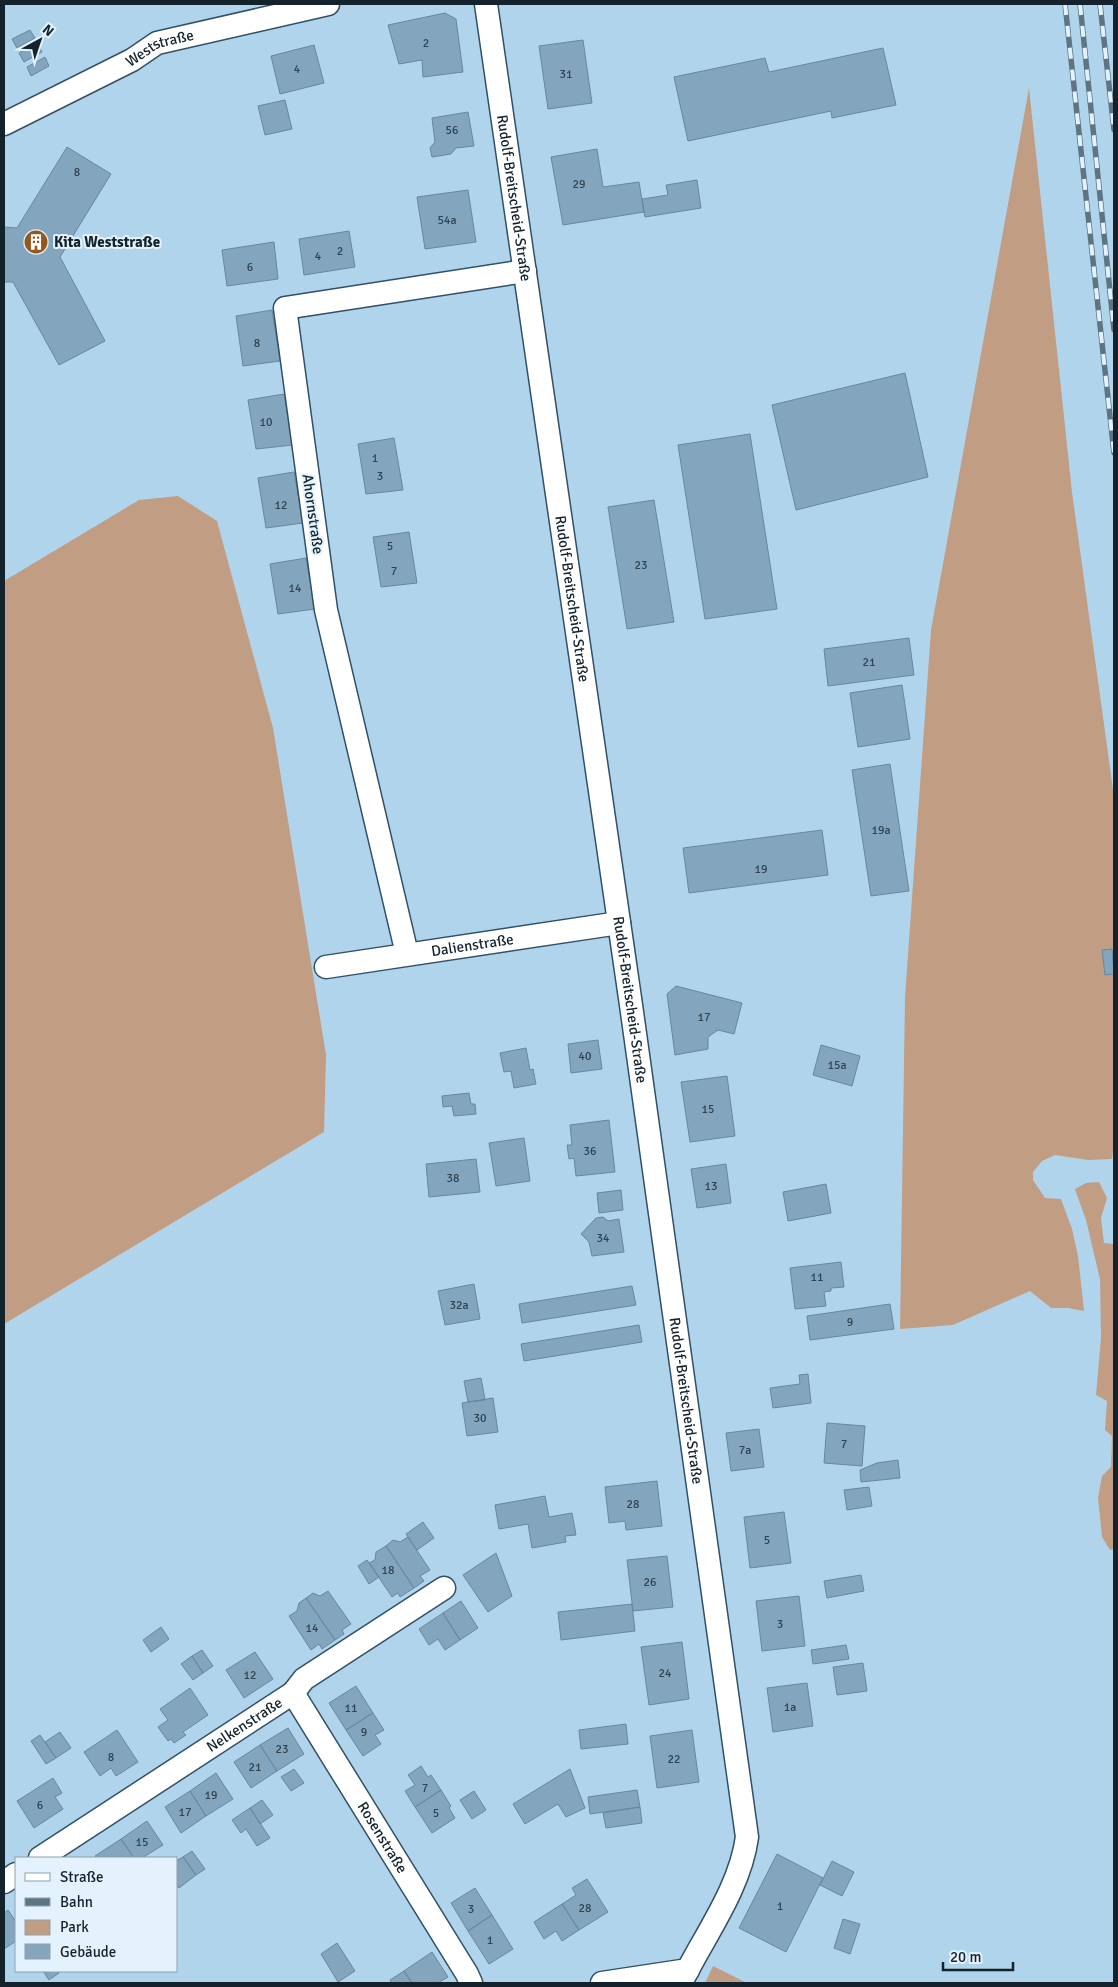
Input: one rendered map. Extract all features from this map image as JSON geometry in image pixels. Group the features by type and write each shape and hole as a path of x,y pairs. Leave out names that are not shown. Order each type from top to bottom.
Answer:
{"street":[{"name":"Weststraße","path":"4,124 132,60 157,43 328,4"},
{"name":"Rudolf-Breitscheid-Straße","path":"486,4 619,923 747,1837 744,1856 727,1896 685,1977"},
{"name":"Ahornstraße","path":"407,954 326,610 285,308 524,270"},
{"name":"Dalienstraße","path":"326,967 619,923"},
{"name":"Nelkenstraße","path":"42,1857 293,1694 304,1679 444,1588"},
{"name":"Rosenstraße","path":"293,1694 471,1983"},
{"path":"4,1882 15,1875"},
{"path":"602,1983 685,1977"}],"green space":[{"path":"1029,88 1072,492 1114,797 1114,1142 1112,1159 1088,1160 1055,1155 1042,1161 1033,1172 1033,1180 1045,1198 1061,1199 1072,1229 1078,1256 1084,1311 1068,1308 1051,1308 1030,1291 953,1325 900,1329 905,997 931,630"},
{"path":"178,496 217,521 273,728 326,1055 324,1132 4,1324 4,581 139,500"},
{"path":"1099,1182 1107,1198 1101,1218 1104,1243 1114,1244 1114,1549 1110,1550 1102,1537 1098,1498 1102,1476 1111,1467 1112,1436 1105,1430 1107,1401 1096,1395 1101,1338 1100,1279 1086,1220 1075,1189 1086,1183"},
{"path":"713,1966 747,1983 705,1983"}],"building":[{"path":"445,13 456,19 463,72 423,77 422,60 399,64 388,25"},
{"path":"30,30 35,38 17,48 12,39"},
{"path":"583,40 592,103 548,109 539,46"},
{"path":"37,43 42,52 24,62 19,53"},
{"path":"314,45 324,83 280,94 271,56"},
{"path":"883,48 896,105 832,118 831,111 688,141 674,77 765,58 769,72"},
{"path":"45,57 49,66 31,76 27,67"},
{"path":"285,100 292,129 265,135 258,106"},
{"path":"468,112 474,146 456,148 451,154 432,157 430,148 435,142 432,118"},
{"name":"Kita Weststraße","path":"67,147 111,174 60,257 105,341 59,365 13,282 4,282 4,227 17,228"},
{"path":"597,149 603,187 639,182 644,212 563,225 551,157"},
{"path":"697,180 701,208 645,217 642,199 668,195 666,185"},
{"path":"468,190 476,242 425,249 417,197"},
{"path":"349,231 355,267 304,275 299,239"},
{"path":"274,242 278,279 227,286 222,250"},
{"path":"272,310 280,361 243,366 236,316"},
{"path":"905,373 928,477 796,510 772,405"},
{"path":"284,394 293,445 256,449 248,400"},
{"path":"750,434 777,609 705,619 678,445"},
{"path":"394,438 403,490 366,494 358,444"},
{"path":"294,472 303,523 266,528 258,478"},
{"path":"654,500 674,622 627,629 608,507"},
{"path":"409,532 417,583 381,587 373,537"},
{"path":"306,558 315,609 278,614 270,564"},
{"path":"909,638 914,675 828,686 824,649"},
{"path":"902,685 910,739 858,747 850,693"},
{"path":"890,764 909,891 871,896 852,770"},
{"path":"822,830 828,875 689,893 683,848"},
{"path":"1112,949 1114,974 1105,975 1102,950"},
{"path":"676,986 742,1003 734,1034 718,1030 708,1037 708,1049 675,1055 667,994"},
{"path":"598,1040 602,1069 571,1073 568,1044"},
{"path":"821,1045 860,1056 852,1086 813,1075"},
{"path":"526,1048 530,1070 533,1069 536,1084 514,1088 511,1071 504,1072 500,1053"},
{"path":"727,1076 735,1136 690,1142 681,1082"},
{"path":"469,1093 471,1104 475,1104 476,1114 454,1116 452,1106 443,1107 442,1096"},
{"path":"609,1120 615,1172 576,1176 574,1158 569,1159 567,1145 572,1145 570,1125"},
{"path":"524,1138 530,1181 496,1186 489,1143"},
{"path":"476,1159 480,1192 429,1197 426,1164"},
{"path":"726,1164 731,1203 697,1208 691,1169"},
{"path":"826,1184 831,1213 788,1221 783,1192"},
{"path":"621,1190 623,1210 599,1213 597,1193"},
{"path":"603,1217 608,1221 619,1219 624,1252 592,1256 589,1242 581,1234 596,1218"},
{"path":"841,1262 844,1287 831,1288 831,1291 824,1292 826,1306 795,1309 790,1268"},
{"path":"474,1284 480,1319 445,1325 438,1291"},
{"path":"632,1286 636,1305 522,1323 519,1304"},
{"path":"890,1304 894,1329 810,1340 807,1316"},
{"path":"639,1325 642,1342 524,1361 521,1344"},
{"path":"808,1374 811,1403 773,1408 770,1388 800,1384 799,1375"},
{"path":"481,1378 485,1400 468,1402 464,1381"},
{"path":"493,1398 498,1432 467,1436 462,1403"},
{"path":"827,1423 865,1426 862,1466 824,1463"},
{"path":"759,1429 764,1467 731,1471 726,1433"},
{"path":"898,1460 900,1478 861,1482 860,1470 877,1463"},
{"path":"657,1481 662,1526 626,1530 625,1521 609,1523 605,1487"},
{"path":"869,1487 872,1506 847,1510 844,1490"},
{"path":"545,1496 549,1517 572,1513 576,1535 565,1536 566,1542 532,1548 528,1524 499,1529 495,1505"},
{"path":"784,1512 791,1563 750,1568 744,1517"},
{"path":"423,1522 434,1538 417,1550 406,1534"},
{"path":"408,1537 430,1570 420,1576 424,1581 414,1588 386,1546 393,1540 400,1542"},
{"path":"386,1546 414,1588 400,1597 398,1593 392,1597 369,1563 375,1560 376,1552"},
{"path":"496,1553 512,1596 488,1612 463,1575"},
{"path":"667,1556 673,1607 633,1611 627,1560"},
{"path":"367,1560 379,1577 369,1584 358,1566"},
{"path":"861,1575 864,1591 827,1598 824,1581"},
{"path":"328,1591 351,1624 342,1630 344,1634 335,1640 306,1598 313,1593 320,1596"},
{"path":"799,1596 805,1646 762,1651 756,1601"},
{"path":"306,1598 335,1640 322,1649 319,1644 311,1650 289,1616 297,1611 299,1603"},
{"path":"461,1601 478,1628 460,1640 443,1613"},
{"path":"632,1604 635,1631 561,1640 558,1612"},
{"path":"443,1613 460,1640 445,1650 438,1639 429,1645 419,1629"},
{"path":"161,1627 169,1639 151,1652 143,1640"},
{"path":"682,1642 689,1699 649,1705 641,1647"},
{"path":"846,1645 849,1659 813,1664 811,1650"},
{"path":"202,1650 213,1666 203,1673 192,1656"},
{"path":"255,1652 273,1679 244,1698 226,1670"},
{"path":"192,1656 203,1673 193,1680 181,1664"},
{"path":"863,1663 867,1691 837,1695 833,1667"},
{"path":"807,1683 813,1726 773,1732 767,1688"},
{"path":"356,1686 373,1713 346,1730 329,1703"},
{"path":"190,1688 208,1715 183,1732 186,1735 174,1743 171,1739 168,1741 158,1727 168,1720 160,1709"},
{"path":"373,1713 384,1730 375,1735 381,1744 363,1756 346,1730"},
{"path":"626,1724 628,1744 581,1749 579,1730"},
{"path":"288,1728 304,1754 277,1771 260,1745"},
{"path":"117,1730 138,1762 116,1776 111,1768 100,1776 84,1752"},
{"path":"692,1730 699,1782 657,1788 650,1736"},
{"path":"60,1732 71,1748 56,1758 45,1742"},
{"path":"40,1735 56,1758 46,1764 31,1741"},
{"path":"260,1745 277,1771 251,1788 234,1762"},
{"path":"421,1766 428,1777 431,1775 441,1790 415,1807 405,1791 415,1785 408,1775"},
{"path":"294,1769 304,1783 291,1791 281,1777"},
{"path":"570,1769 585,1808 566,1817 558,1804 525,1824 513,1804"},
{"path":"216,1773 233,1799 206,1816 190,1791"},
{"path":"53,1778 62,1793 55,1797 63,1809 34,1828 17,1801"},
{"path":"441,1790 451,1806 449,1808 455,1818 432,1833 415,1807"},
{"path":"637,1790 640,1807 590,1814 588,1797"},
{"path":"190,1791 206,1816 181,1833 165,1807"},
{"path":"474,1791 486,1810 472,1819 460,1800"},
{"path":"262,1800 273,1815 260,1824 250,1808"},
{"path":"640,1807 642,1823 606,1828 603,1813"},
{"path":"250,1808 270,1838 257,1846 246,1829 241,1833 232,1820"},
{"path":"147,1821 163,1845 144,1857 133,1857 121,1839"},
{"path":"121,1839 133,1857 96,1857"},
{"path":"192,1851 205,1869 196,1875 183,1857"},
{"path":"777,1854 823,1878 786,1952 739,1928"},
{"path":"183,1857 196,1875 179,1888 178,1887 178,1860"},
{"path":"832,1861 854,1872 842,1896 820,1885"},
{"path":"587,1879 608,1912 579,1930 562,1904 576,1895 572,1888"},
{"path":"475,1888 492,1915 468,1931 451,1903"},
{"path":"562,1904 579,1930 562,1941 556,1931 544,1939 534,1922"},
{"path":"8,1910 15,1920 15,1942 4,1949 4,1913"},
{"path":"492,1915 513,1949 489,1964 468,1931"},
{"path":"843,1919 860,1924 850,1954 834,1948"},
{"path":"337,1943 355,1971 338,1982 321,1954"},
{"path":"432,1952 448,1977 438,1983 412,1983 404,1971"},
{"path":"404,1971 412,1983 389,1983 391,1982 390,1980"},
{"path":"44,1972 58,1972 59,1973 49,1980"}],"railway":[{"path":"1065,4 1114,453"},
{"path":"1080,4 1114,330"},
{"path":"1100,4 1114,130"}],"place":[{"name":"Kita Weststraße","path":"36,242"}]}
